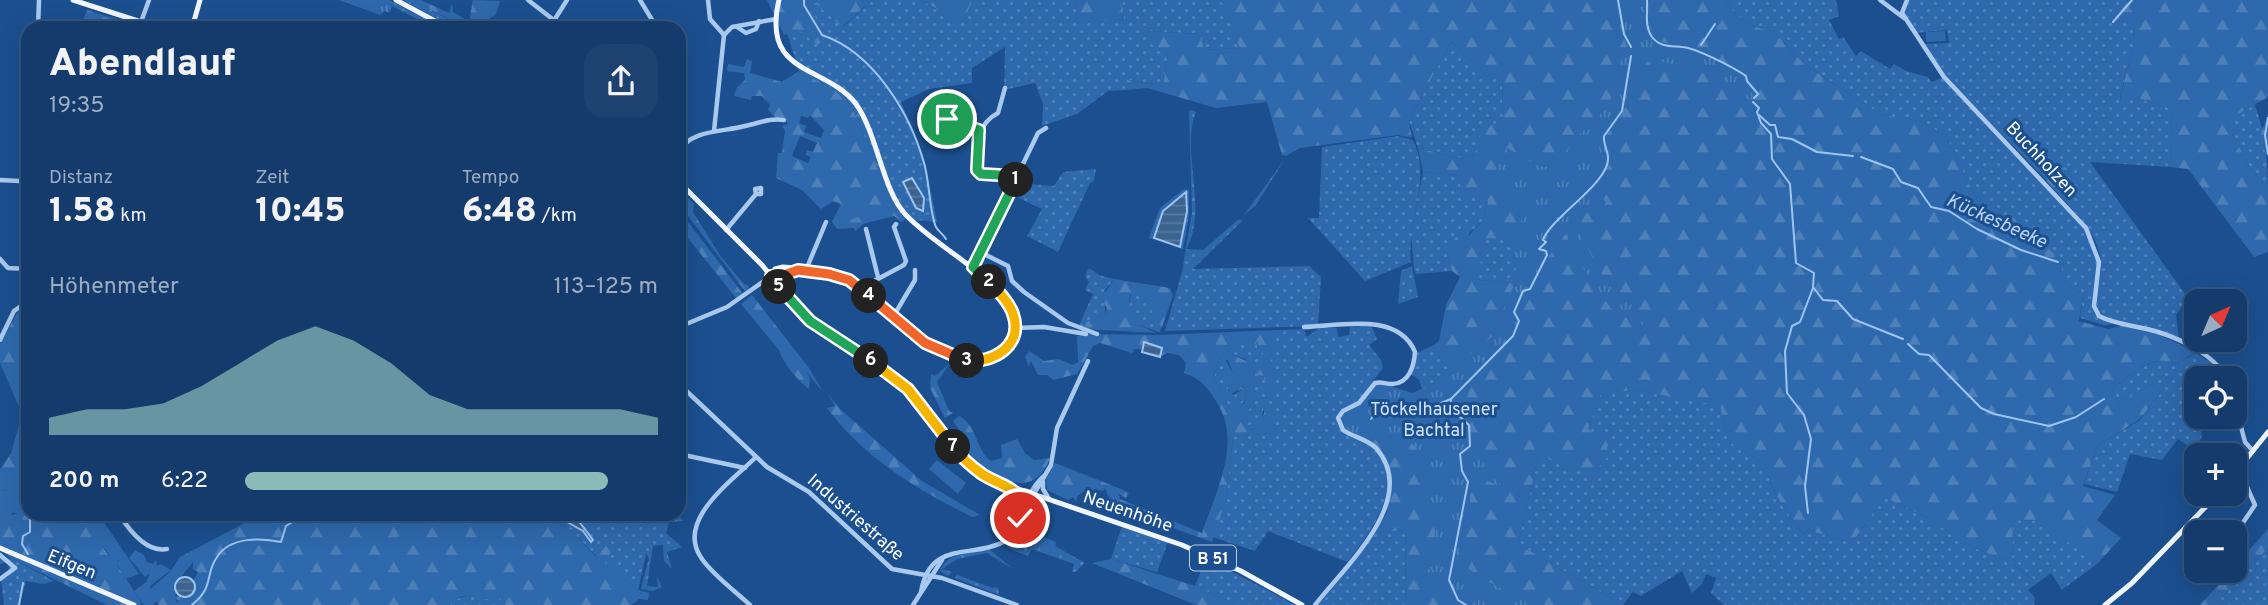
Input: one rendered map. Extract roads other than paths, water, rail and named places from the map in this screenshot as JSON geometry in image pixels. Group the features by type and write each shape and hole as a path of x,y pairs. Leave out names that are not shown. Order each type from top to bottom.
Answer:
{"main road":[{"path":"74,0 135,21"},
{"path":"194,21 200,0"},
{"path":"396,0 435,21"},
{"path":"771,276 775,269 780,267 837,275 861,288 933,348 968,361 984,361 998,356 1010,344 1015,328 1009,306 973,267 904,213 857,106 843,92 804,71 790,59 780,42 776,19 779,0"},
{"name":"Neuenhöhe","path":"686,191 771,276 810,321 902,384 971,466 1009,486 1191,548 1302,605"},
{"path":"2247,458 2268,432"},
{"path":"2105,605 2132,583 2206,506"},
{"name":"Eifgen","path":"0,548 134,605"}],"street":[{"path":"38,21 39,0"},
{"path":"142,21 149,0"},
{"path":"528,0 555,19 567,0"},
{"path":"640,0 653,21"},
{"path":"708,0 710,19 724,35 714,131"},
{"name":"Buchholzen","path":"1880,0 1904,18 1944,77 2086,228 2099,262 2096,311 2102,318 2150,329 2187,346 2218,366"},
{"path":"1904,18 1902,11 1907,0"},
{"path":"724,35 737,26 776,19"},
{"path":"737,26 746,33 756,29 759,21"},
{"path":"1005,88 998,113 990,117 979,130 977,170 981,174 1017,176"},
{"path":"947,119 979,130"},
{"path":"686,144 714,131 764,120 784,120"},
{"path":"973,267 1038,134 1046,128"},
{"path":"0,180 21,182"},
{"path":"726,230 756,194"},
{"path":"806,271 825,222"},
{"path":"861,288 904,265 906,261 894,227 896,224"},
{"path":"866,229 878,277"},
{"path":"982,253 1008,265 1012,281 1068,323 1091,333"},
{"path":"0,259 6,266"},
{"path":"0,270 6,266 21,268"},
{"path":"893,317 915,280 915,270"},
{"path":"686,324 718,312 771,276"},
{"path":"0,340 14,311 21,306"},
{"path":"1063,332 1068,323"},
{"path":"1304,327 1389,326 1405,338 1415,352 1412,370 1406,378 1393,384 1375,383 1359,403 1343,411 1338,418 1343,430 1371,444 1381,456 1387,473 1388,502 1372,532 1315,605"},
{"path":"1015,328 1044,327 1063,332 1097,334"},
{"path":"1020,518 1022,507 1044,478 1052,461 1057,428 1088,361"},
{"name":"Industriestraße","path":"686,391 770,470 809,492 891,569 933,576 1017,605"},
{"path":"2242,429 2245,442 2253,451"},
{"path":"686,455 745,468"},
{"path":"750,605 704,562 694,536 702,512 756,457"},
{"path":"1044,478 1043,489 1049,500"},
{"path":"1009,486 1022,507"},
{"path":"2245,520 2255,505 2247,490"},
{"path":"921,592 925,575 942,559 957,552 1005,541 1013,534 1032,494"},
{"path":"125,521 145,544 157,550 167,549"},
{"path":"0,555 15,568 0,579"},
{"path":"913,605 942,559"}],"waterway":[{"path":"804,0 804,5 822,35 857,55 873,70 899,105 924,163 934,222 946,239"},
{"path":"1618,0 1624,34 1631,47"},
{"path":"1647,0 1648,28 1656,41 1694,50 1734,68 1746,76 1758,94 1754,98"},
{"path":"2113,22 2132,0"},
{"path":"1701,45 1715,24"},
{"path":"1466,605 1458,600 1449,580 1468,482 1462,471 1460,454 1470,446 1469,425 1450,408 1451,399 1513,336 1519,321 1514,312 1523,291 1530,289 1547,255 1546,251 1539,249 1546,242 1543,240 1557,221 1591,188 1606,167 1608,157 1604,136 1622,111 1631,56"},
{"path":"1753,102 1759,108 1757,112 1761,123 1771,134 1772,159 1790,184 1796,263 1814,273 1813,287 1823,300 1837,301 1853,319 1903,339"},
{"name":"Kückesbeeke","path":"1759,115 1770,125 1775,125 1778,137 1792,139 1817,152 1853,156"},
{"path":"2268,118 2265,135 2268,154"},
{"name":"Kückesbeeke","path":"1861,157 1893,169 1901,182 1918,188 1931,207 1949,211 1977,229 2021,250 2058,262"},
{"path":"1808,513 1805,486 1811,439 1804,415 1787,393 1785,351 1792,326 1800,322 1813,288"},
{"path":"1908,344 1919,354 1929,355 1981,408 1994,414 2049,426 2076,417 2104,399"},
{"path":"1371,419 1379,408 1418,412 1451,399"},
{"path":"28,554 22,544 23,536 30,532 30,521"},
{"path":"192,605 204,592 213,564 223,550 247,540 281,542 286,526 294,521"},
{"path":"19,605 23,583"}],"park label":[{"name":"Töckelhausener Bachtal","path":"1434,419"}]}
